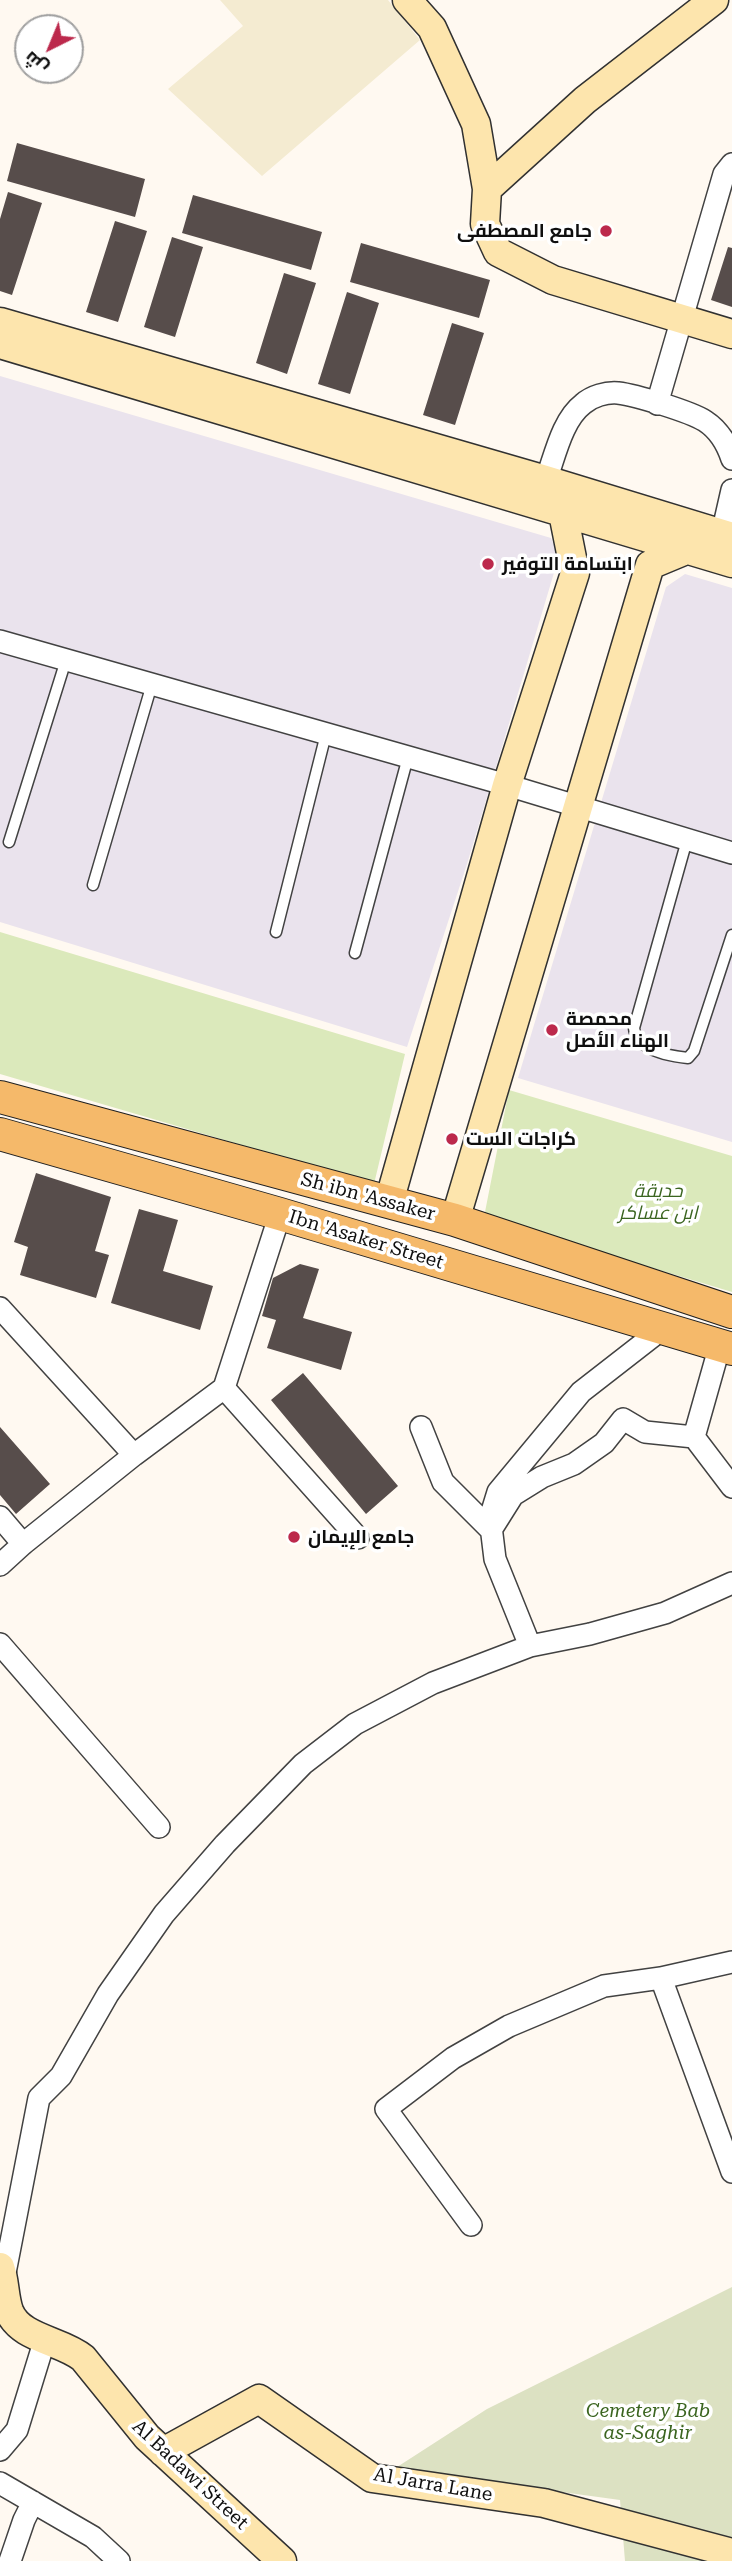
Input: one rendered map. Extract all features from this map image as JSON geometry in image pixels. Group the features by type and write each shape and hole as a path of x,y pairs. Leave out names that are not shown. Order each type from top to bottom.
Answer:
{"main road":[{"path":"407,0 432,28 476,124 487,189 485,225 498,252 554,280 732,334"},
{"path":"487,189 585,100 714,0"},
{"path":"0,322 546,480 727,536"},
{"path":"0,344 732,563"},
{"path":"389,1202 507,785 575,573 563,513"},
{"path":"455,1220 650,565 686,550"},
{"name":"Sh ibn 'Assaker","path":"0,1097 455,1220 732,1312"},
{"name":"Ibn 'Asaker Street","path":"0,1134 726,1347"},
{"name":"Al Badawi Street","path":"2,2272 9,2311 19,2325 30,2333 61,2344 83,2358 131,2419 163,2452 282,2561"},
{"name":"Al Jarra Lane","path":"163,2452 259,2399 372,2478 544,2503 732,2553"}],"street":[{"path":"657,404 729,172"},
{"path":"546,480 569,420 584,402 618,393 691,414 706,421 719,433 732,459"},
{"path":"727,536 732,490"},
{"path":"0,641 507,785 732,853"},
{"path":"0,1565 134,1455 224,1388 280,1214"},
{"path":"0,1308 134,1455"},
{"path":"530,1646 495,1559 490,1518 498,1492 581,1392 662,1329"},
{"path":"694,1437 726,1347"},
{"path":"224,1388 358,1538"},
{"path":"491,1530 513,1495 542,1477 574,1464 604,1443 623,1419 645,1432 694,1437 732,1486"},
{"path":"421,1427 443,1482 491,1530"},
{"path":"0,1517 23,1544"},
{"path":"2,2272 39,2098 61,2076 108,1994 164,1914 225,1844 303,1764 355,1724 433,1683 530,1646 590,1634 665,1613 732,1583"},
{"path":"0,1644 159,1827"},
{"path":"471,2225 386,2109 453,2058 509,2026 604,1986 661,1978 732,1962"},
{"path":"661,1978 732,2172"},
{"path":"0,2450 17,2430 45,2339"},
{"path":"0,2483 93,2537 119,2561"},
{"path":"10,2561 33,2502"}],"lane":[{"path":"9,842 66,660"},
{"path":"93,885 152,684"},
{"path":"276,932 326,734"},
{"path":"355,953 408,757"},
{"path":"687,840 634,1028 635,1038 642,1045 679,1057 688,1058 694,1051 732,935"}],"shaded area":[{"path":"220,0 388,0 420,40 262,176 168,89 243,26"},
{"path":"0,376 551,538 559,556 467,864 407,1047 0,922"},
{"path":"685,574 732,588 732,1142 518,1078 666,587"}],"green space":[{"path":"0,932 405,1054 374,1184 0,1074"},
{"name":"حديقة ابن عساكر","path":"509,1090 732,1156 732,1292 484,1217"},
{"name":"Cemetery Bab as-Saghir","path":"732,2287 732,2561 625,2561 620,2500 394,2469 487,2409"}],"building":[{"path":"17,143 145,179 135,217 7,181"},
{"path":"8,192 42,203 12,295 0,291 0,219"},
{"path":"193,195 322,232 311,270 182,233"},
{"path":"115,221 147,231 118,322 86,312"},
{"path":"172,237 203,247 175,337 144,327"},
{"path":"361,243 490,280 479,318 350,282"},
{"path":"728,247 732,248 732,307 711,300"},
{"path":"284,273 316,283 287,374 256,363"},
{"path":"347,292 379,303 350,394 318,384"},
{"path":"452,323 484,333 455,425 423,415"},
{"path":"36,1173 111,1197 95,1251 109,1255 96,1298 20,1275 28,1247 14,1242"},
{"path":"139,1209 178,1220 163,1271 213,1286 200,1330 111,1303"},
{"path":"300,1264 319,1269 303,1318 352,1332 341,1370 267,1348 276,1320 262,1316 273,1278"},
{"path":"303,1373 398,1486 366,1514 271,1400"},
{"path":"0,1427 50,1484 16,1514 0,1495"}],"place":[{"name":"جامع المصطفى","path":"606,231"},
{"name":"ابتسامة التوفير","path":"488,564"},
{"name":"محمصة الهناء الأصل","path":"552,1030"},
{"name":"كراجات الست","path":"452,1139"},
{"name":"جامع الإيمان","path":"294,1537"}]}
